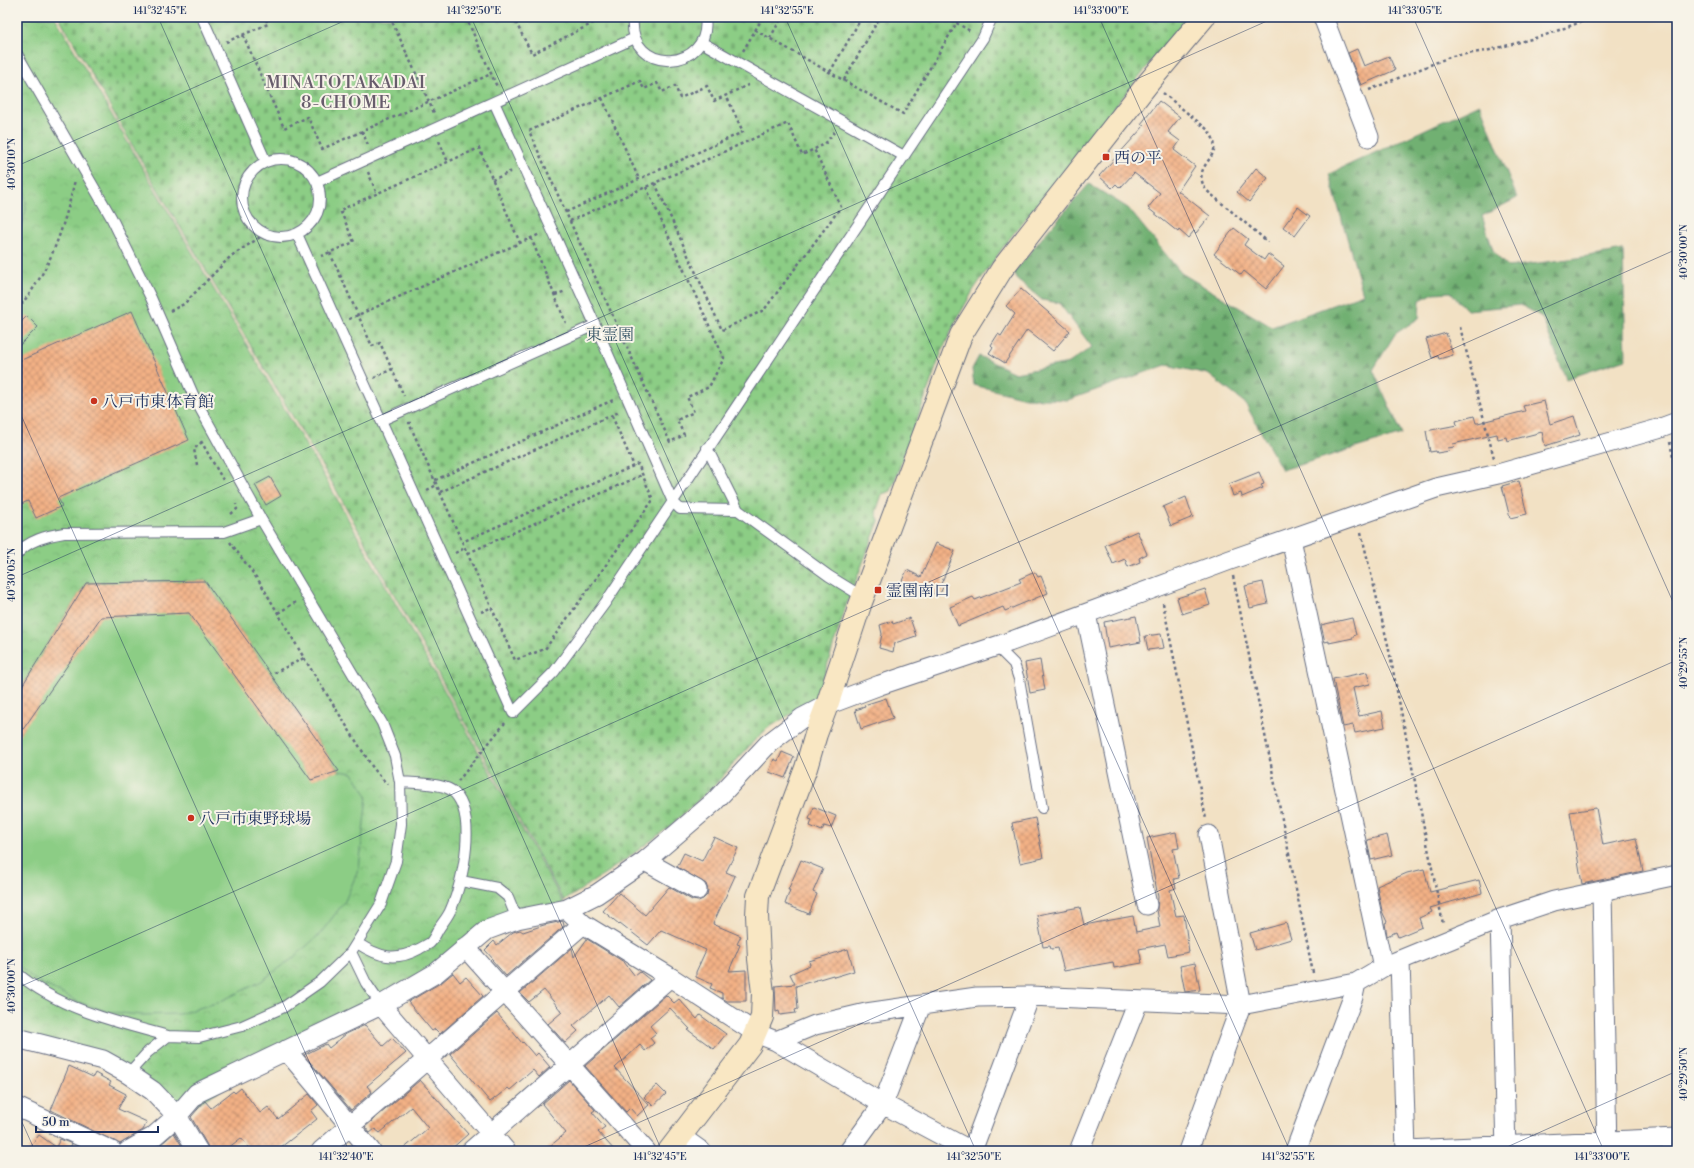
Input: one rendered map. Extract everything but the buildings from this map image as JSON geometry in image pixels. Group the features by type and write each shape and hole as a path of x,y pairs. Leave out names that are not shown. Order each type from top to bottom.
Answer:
{"street":[{"path":"766,1037 762,1017 763,993 758,938 758,896 827,705 863,597 960,336 1002,269 1149,82 1204,17"},
{"path":"1323,17 1369,137"},
{"path":"128,1151 153,1136 177,1116 197,1092 381,1005 436,973 487,930 517,919 567,909 597,894 645,861 714,802 769,743 802,718 827,705 880,685 997,647 1230,560 1436,488 1498,474 1672,424"},
{"path":"1291,539 1392,964 1406,1150 1607,1146 1677,1138"},
{"path":"1086,614 1147,905"},
{"path":"1188,1151 1240,1005 1209,835"},
{"path":"645,861 697,890"},
{"path":"701,1151 675,1144 750,1046 766,1037 866,1014 977,997 1030,996 1138,1002 1240,1005 1356,983 1392,964 1500,919 1554,901 1677,875"},
{"path":"1602,891 1607,1146"},
{"path":"567,909 583,924 766,1037 883,1104 971,1151 1030,996"},
{"path":"1500,919 1506,1148"},
{"path":"321,1151 583,924"},
{"path":"465,947 503,992 646,1151"},
{"path":"471,1151 670,977"},
{"path":"1295,1151 1353,997 1356,983"},
{"path":"1079,1151 1138,1002"},
{"path":"381,1005 506,1151"},
{"path":"849,1151 883,1104 920,1005"},
{"path":"17,1038 103,1060 128,1074 153,1090 177,1116 198,1151"},
{"path":"286,1050 371,1151"},
{"path":"17,1107 112,1151"}],"lane":[{"path":"202,17 266,162"},
{"path":"633,17 632,26 635,38 644,51 652,57 670,61 688,55 696,49 705,33 705,17"},
{"path":"297,234 513,713 554,672 606,603 707,448 983,38 992,17"},
{"path":"317,182 635,38"},
{"path":"701,42 904,156"},
{"path":"17,54 111,217 151,298 195,399 261,519 382,723 395,756 400,782 401,824 396,860 381,904 351,952 320,982 284,1007 242,1026 199,1037 168,1036 116,1022 63,1002 25,980 17,973"},
{"path":"498,100 523,166 595,324 673,502 680,508 738,510"},
{"path":"278,159 297,162 312,173 317,182 321,200 319,209 309,226 297,234 284,238 265,234 257,230 250,223 244,210 242,196 247,178 253,171 266,162 278,159"},
{"path":"382,420 595,324"},
{"path":"707,448 738,510 830,576 863,597"},
{"path":"17,554 23,548 44,536 64,533 224,532 261,519"},
{"path":"997,647 1014,664 1019,679 1042,808"},
{"path":"357,943 371,952 390,957 409,954 430,943 451,910 461,881 467,831 460,801 451,790 442,786 400,782"},
{"path":"461,881 497,888 508,897 517,919"},
{"path":"351,952 366,983 381,1005"},
{"path":"128,1074 148,1052 168,1036"}],"path":[{"path":"215,47 268,24 265,17"},
{"path":"390,17 429,102 448,162"},
{"path":"466,17 491,74 498,100"},
{"path":"513,17 532,54 604,17"},
{"path":"736,61 762,18 758,17"},
{"path":"770,38 782,17"},
{"path":"830,72 862,17"},
{"path":"844,80 880,17"},
{"path":"946,17 983,38"},
{"path":"756,30 903,114 960,17"},
{"path":"1353,96 1452,56 1486,51 1543,36 1594,17"},
{"path":"243,35 284,128 308,118 322,148 491,74"},
{"path":"646,187 724,358 709,387 687,397 694,412 677,420 684,435 670,442 529,131 640,81 644,89 657,83 662,92 674,86 680,98 707,86 714,101 765,77"},
{"path":"1149,82 1208,130 1214,138 1216,144 1214,151 1201,173 1201,182 1206,190 1268,242"},
{"path":"566,212 743,132 726,95"},
{"path":"602,98 638,179"},
{"path":"570,221 788,124 802,155 825,144 842,121"},
{"path":"309,261 354,242 340,210 478,148 520,243"},
{"path":"655,183 722,330 764,310 841,207 814,149"},
{"path":"363,161 377,194"},
{"path":"492,180 523,166"},
{"path":"17,309 27,299 51,259 68,213 76,176 80,182"},
{"path":"338,324 551,229"},
{"path":"171,310 184,304 231,256 265,234"},
{"path":"531,238 567,322 560,326"},
{"path":"330,253 372,346 380,343 404,397 411,394"},
{"path":"1460,327 1498,474"},
{"path":"364,382 392,369"},
{"path":"610,393 615,405"},
{"path":"435,480 613,400"},
{"path":"440,492 612,416 619,412 617,409"},
{"path":"612,416 634,466"},
{"path":"416,420 409,423 462,542 468,553 515,660 545,649 653,500 638,464 462,542"},
{"path":"1672,424 1677,477"},
{"path":"199,436 226,485"},
{"path":"197,466 194,449 202,442"},
{"path":"468,553 642,475"},
{"path":"234,500 237,509 233,513 218,521 234,548 261,584 304,658 373,768 387,784 389,790"},
{"path":"1357,516 1388,645 1446,941"},
{"path":"1230,560 1317,990"},
{"path":"1159,586 1167,617 1209,835"},
{"path":"278,613 307,596"},
{"path":"274,673 304,658"},
{"path":"17,678 20,681"},
{"path":"451,790 513,713"}],"green space":[{"path":"17,17 55,17 324,476 567,909 465,947 286,1050 177,1116 128,1074 17,1038"},
{"name":"東霊園","path":"59,17 1189,17 1142,73 1006,243 974,289 956,321 942,351 891,491 882,494 876,512 879,521 845,609 817,698 768,728 753,742 715,785 668,828 625,860 564,901 334,486 151,178"},
{"path":"1480,104 1517,198 1482,216 1494,253 1508,267 1623,250 1626,359 1566,379 1542,317 1521,305 1467,310 1450,292 1434,293 1420,300 1419,318 1395,334 1373,370 1402,434 1282,470 1245,403 1208,374 1166,365 1068,400 1025,398 974,385 972,369 979,356 1015,373 1069,363 1092,347 1059,303 1042,300 1016,278 1014,272 1089,184 1128,208 1181,273 1272,327 1363,294 1329,174"},
{"path":"17,132 24,172 26,210 17,240"},
{"name":"八戸市東野球場","path":"205,581 339,771 353,773 367,796 359,868 345,901 320,934 292,959 260,982 219,1002 179,1014 142,1015 109,1012 78,1002 34,979 17,964 17,694 86,583"}],"place":[{"name":"西の平","path":"1106,157"},
{"name":"八戸市東体育館","path":"94,401"},
{"name":"霊園南口","path":"878,590"},
{"name":"八戸市東野球場","path":"191,818"}],"district":[{"name":"MINATOTAKADAI 8-CHOME","path":"346,92"}]}
